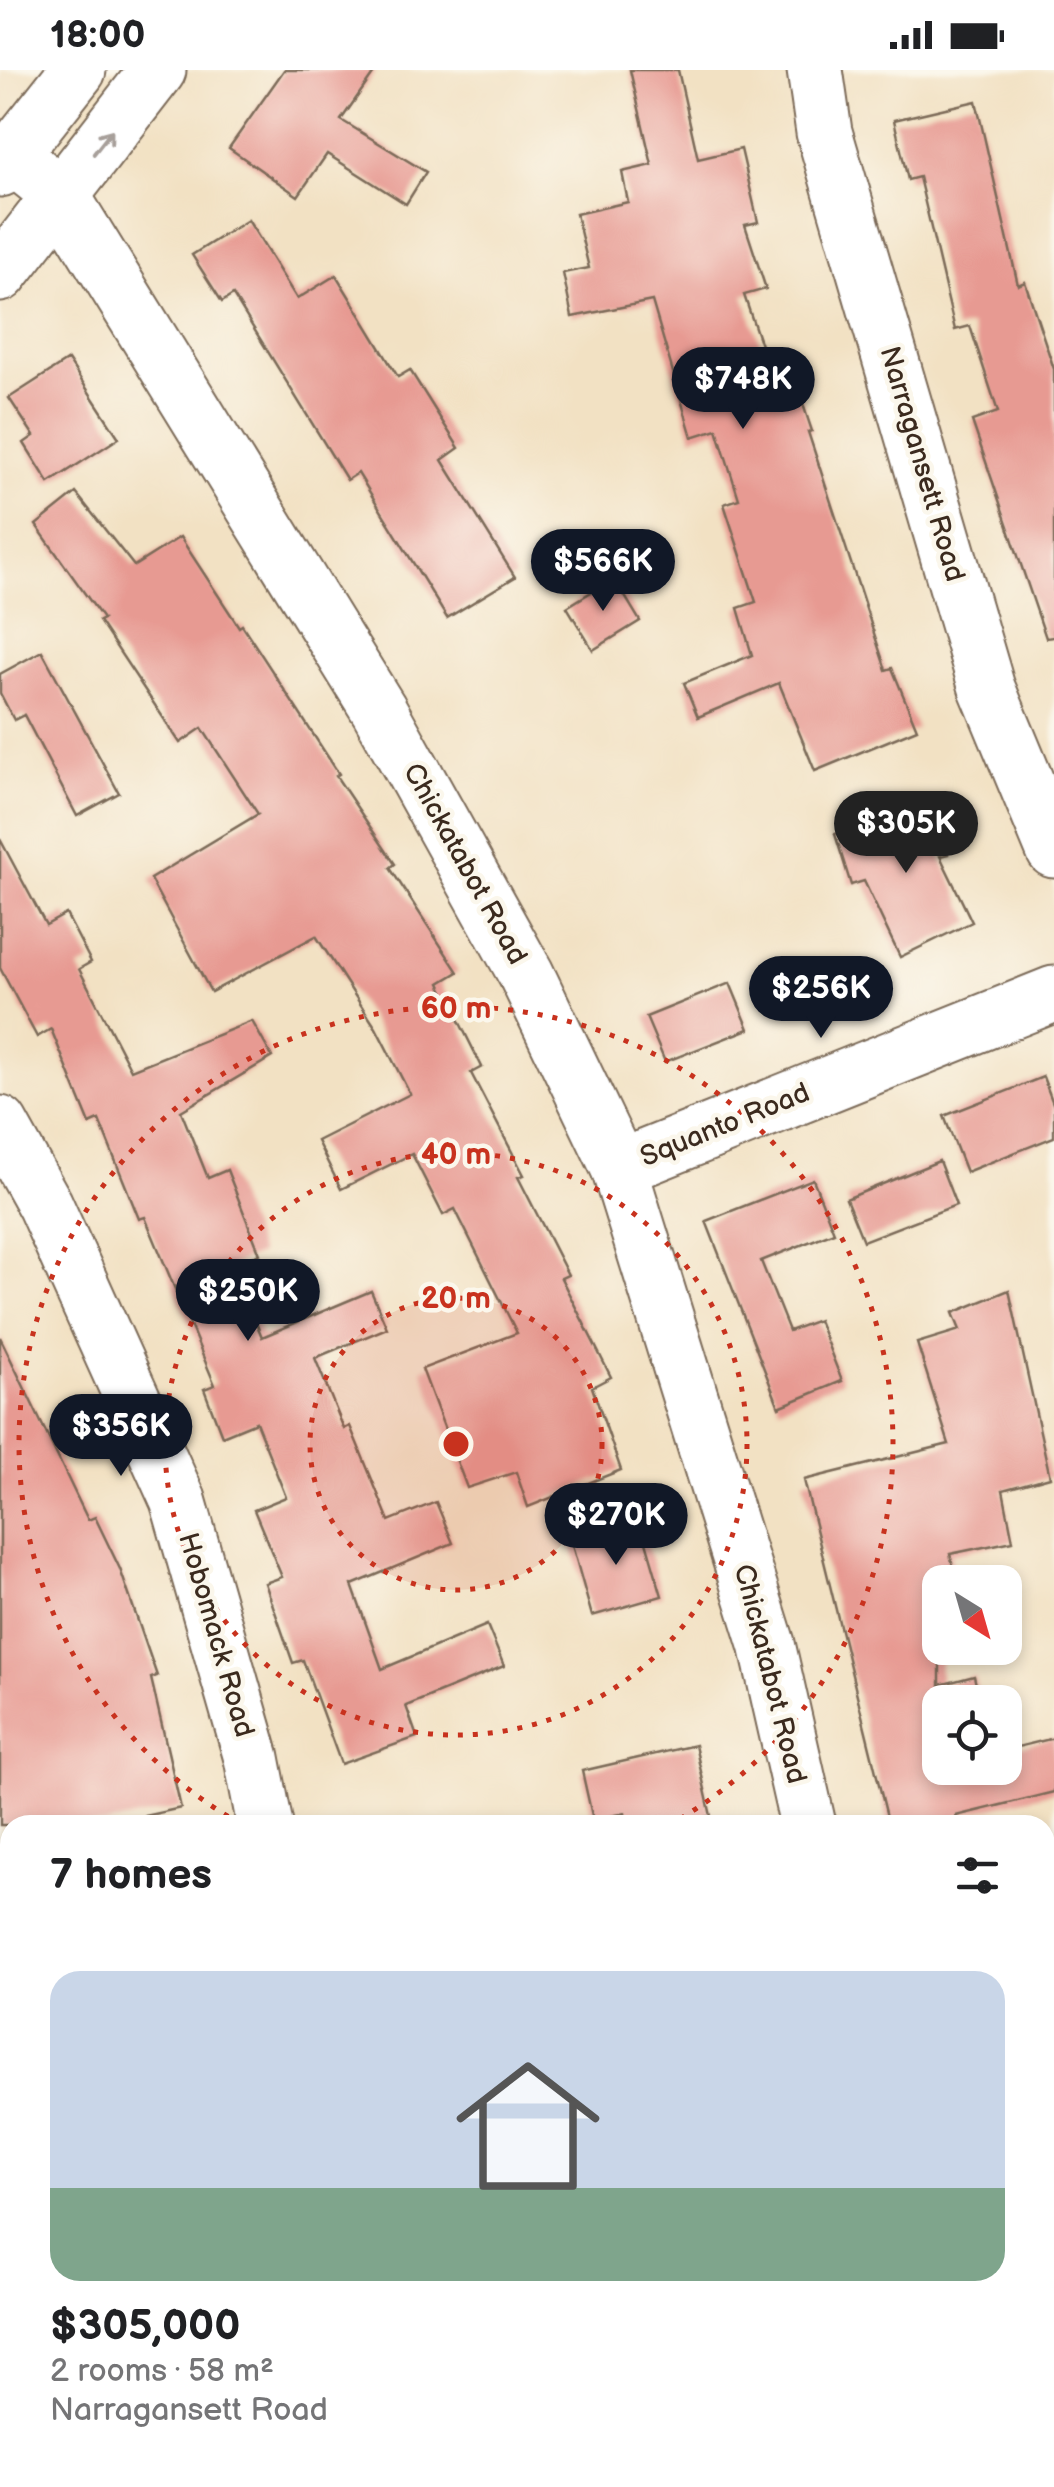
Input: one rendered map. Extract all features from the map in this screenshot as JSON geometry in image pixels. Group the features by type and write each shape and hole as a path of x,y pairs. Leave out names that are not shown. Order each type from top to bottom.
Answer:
{"street":[{"path":"6,162 78,70"},
{"path":"0,274 158,70"},
{"name":"Narragansett Road","path":"815,70 824,132 987,688 1054,850"},
{"name":"Chickatabot Road","path":"6,162 62,195 380,710 526,974 619,1168 767,1644 806,1815"},
{"name":"Squanto Road","path":"619,1168 1054,994"},
{"name":"Hobomack Road","path":"0,1124 45,1205 178,1500 252,1758 263,1815"}],"building":[{"path":"284,70 376,70 341,120 426,172 406,204 327,154 298,196 229,148"},
{"path":"630,70 678,70 698,159 741,149 758,222 745,225 766,289 744,295 771,375 791,368 886,670 892,668 917,729 815,771 779,683 698,717 684,683 752,655 738,608 756,602 724,504 739,499 717,429 692,437 652,301 572,317 563,273 589,268 576,214 628,202 622,172 652,165"},
{"path":"976,101 1018,285 1025,282 1054,369 1054,637 1046,638 972,421 998,412 970,326 955,330 919,177 908,180 894,120"},
{"path":"248,220 297,299 336,275 398,377 410,370 459,448 442,460 515,577 447,618 358,473 347,480 233,295 222,302 192,255"},
{"path":"68,360 119,438 49,483 24,443 34,436 9,398"},
{"path":"76,493 134,566 180,537 339,774 336,776 395,864 390,868 458,972 440,983 482,1067 471,1073 524,1175 518,1177 568,1275 561,1278 611,1377 592,1387 621,1470 528,1507 516,1472 467,1488 422,1369 517,1333 455,1209 443,1215 412,1154 341,1189 317,1141 410,1094 376,1028 316,936 211,992 150,879 258,814 202,728 180,743 99,621 103,619 36,525"},
{"path":"614,578 640,621 593,650 567,607"},
{"path":"42,651 119,793 77,816 24,715 14,720 0,693 0,674"},
{"path":"932,803 948,854 940,856 972,922 900,957 864,881 851,885 835,834"},
{"path":"0,839 46,925 66,914 91,962 79,969 131,1070 252,1021 272,1057 181,1111 208,1178 227,1170 260,1254 232,1265 262,1337 371,1291 387,1328 315,1358 344,1429 350,1426 389,1521 436,1502 453,1543 352,1585 382,1669 487,1625 504,1666 406,1706 417,1737 341,1764 303,1660 293,1663 265,1583 282,1577 254,1510 286,1497 256,1422 222,1436 204,1389 215,1385 145,1217 139,1219 99,1120 90,1124 51,1029 37,1037 0,968"},
{"path":"730,983 749,1029 665,1062 646,1017"},
{"path":"1043,1077 1054,1106 1054,1137 966,1172 944,1116"},
{"path":"939,1161 956,1205 863,1241 846,1199"},
{"path":"813,1179 834,1232 761,1261 789,1331 818,1320 842,1381 779,1407 706,1221"},
{"path":"1009,1290 1050,1477 1003,1490 1013,1541 950,1554 953,1565 922,1565 922,1665 940,1665 940,1685 922,1685 922,1785 1022,1785 1022,1746 1054,1738 1054,1792 960,1815 887,1815 804,1480 949,1444 917,1343 960,1330 953,1313"},
{"path":"0,1337 88,1520 95,1517 120,1569 157,1676 151,1678 181,1808 149,1815 0,1815"},
{"path":"640,1521 662,1596 592,1616 570,1538"},
{"path":"974,1676 976,1685 940,1685"},
{"path":"695,1745 711,1815 592,1815 582,1771"}]}
